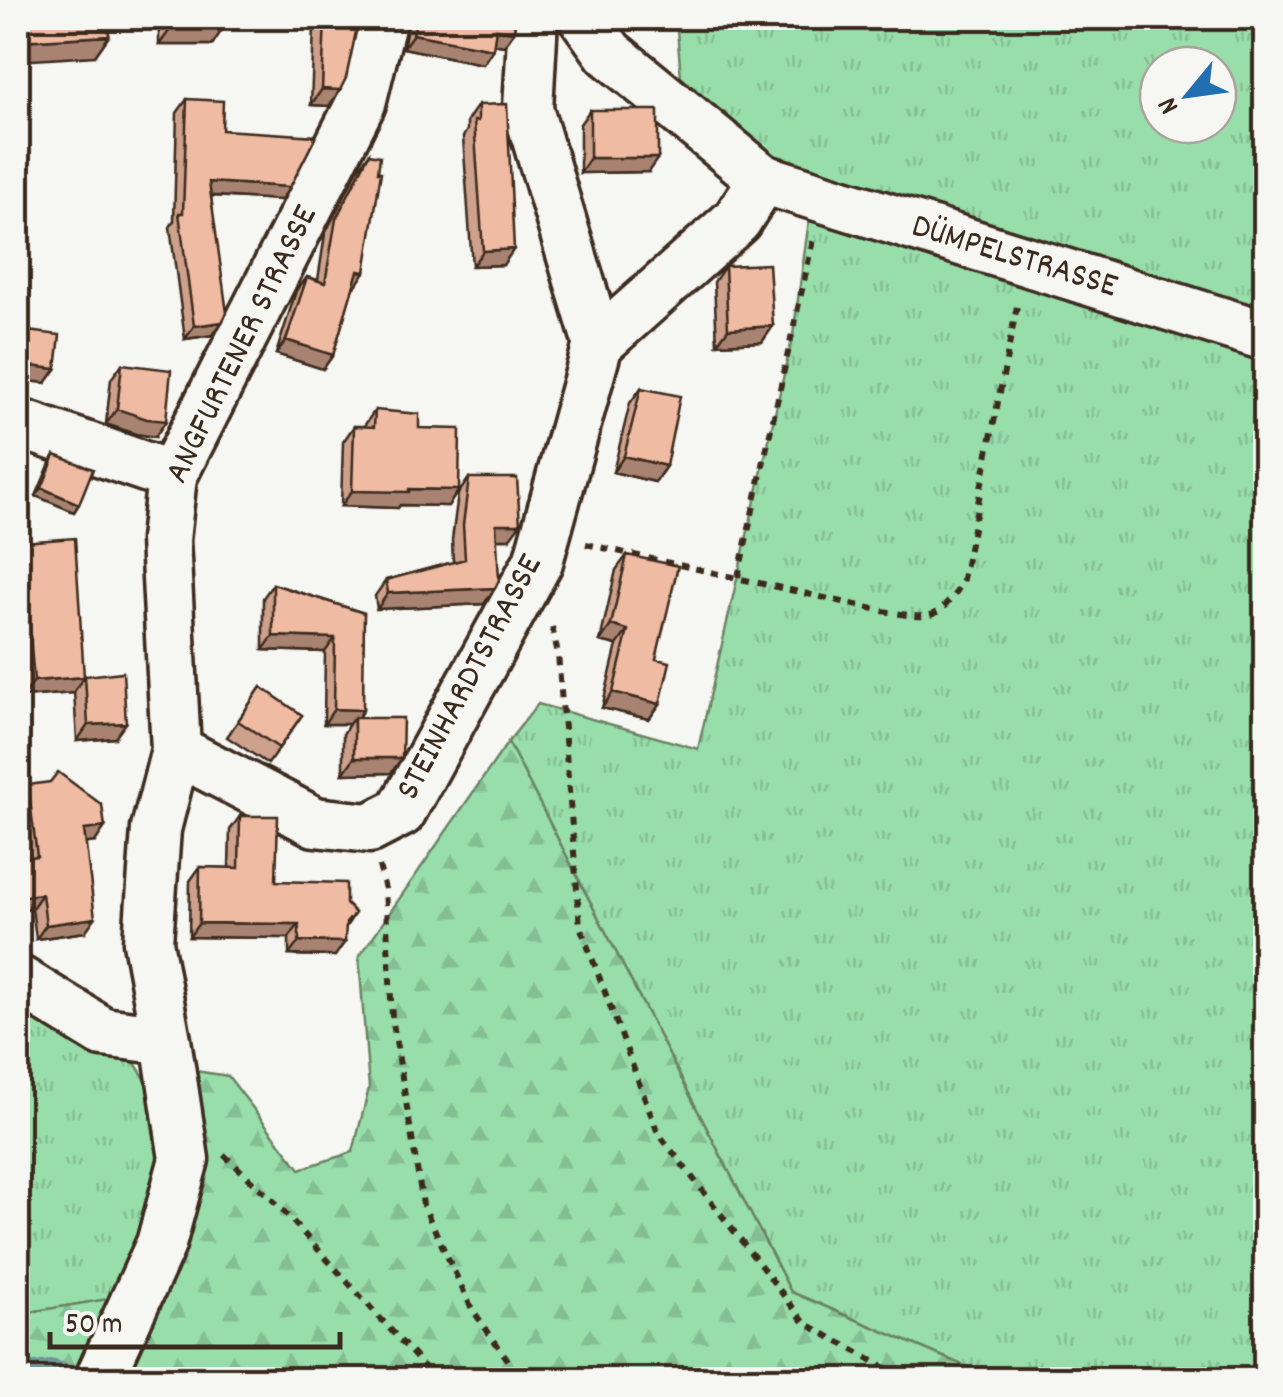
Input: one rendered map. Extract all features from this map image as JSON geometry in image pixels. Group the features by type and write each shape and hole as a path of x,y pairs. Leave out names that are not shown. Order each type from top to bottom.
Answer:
{"street":[{"name":"ANGFURTENER STRASSE","path":"184,1159 148,942 156,829 176,750 165,540 172,476 361,103 382,18"},
{"path":"534,18 528,109 598,344 737,220 763,179"},
{"name":"DÜMPELSTRASSE","path":"584,18 609,54 763,179 1266,336"},
{"name":"STEINHARDTSTRASSE","path":"176,750 315,822 370,828 401,812 542,549 598,344"},
{"path":"18,424 172,476"},
{"path":"18,980 104,1032 166,1040"},
{"path":"105,1367 160,1244 184,1159"}],"path":[{"path":"738,577 816,231 836,202"},
{"path":"907,1380 805,1323 658,1133 580,926 558,654 542,549 738,577 926,618 946,608 962,584 1026,261"},
{"path":"370,828 385,889 392,1017 423,1205 472,1310 522,1380"},
{"path":"184,1159 223,1154 278,1205 436,1380"}],"green space":[{"path":"676,18 1265,18 1265,1379 995,1379 791,1292 508,742 538,704 698,749 793,335 812,199 681,77"},
{"path":"508,742 791,1292 995,1379 121,1380 182,1069 228,1076 300,1169 353,1152 369,1088 359,957"},
{"path":"18,993 135,1063 161,1104 166,1151 158,1204 114,1298 18,1314"},
{"path":"114,1298 76,1379 18,1380 18,1314"}],"building":[{"path":"18,18 108,18 109,36 18,41"},
{"path":"174,18 226,18 226,24 174,24"},
{"path":"325,18 359,18 340,90 322,89"},
{"path":"417,18 515,18 514,32 496,29 493,49 413,34"},
{"path":"187,99 223,101 222,130 316,136 290,187 209,182 227,313 222,322 194,326 179,213 183,213"},
{"path":"507,104 514,249 483,251 474,121 478,121 478,105"},
{"path":"590,110 658,110 658,158 590,158"},
{"path":"369,154 380,156 381,172 365,272 358,271 333,355 286,340 307,277 325,283 336,219"},
{"path":"769,264 773,326 728,329 725,266"},
{"path":"18,290 30,291 25,345 27,331 60,335 56,369 22,365 24,350 18,350"},
{"path":"122,364 171,370 166,421 117,409"},
{"path":"641,388 680,396 666,466 624,456"},
{"path":"375,410 419,414 419,428 460,429 459,490 352,491 354,426 374,427"},
{"path":"55,455 93,469 79,504 42,488"},
{"path":"469,478 517,478 520,524 496,524 499,580 495,588 388,593 386,580 465,559 463,525"},
{"path":"75,538 84,677 34,681 22,542"},
{"path":"627,555 678,566 656,659 670,662 660,704 613,692 628,630 611,625"},
{"path":"273,584 364,613 363,710 334,709 335,638 273,636"},
{"path":"123,672 126,723 88,725 85,676"},
{"path":"261,687 302,715 279,748 238,721"},
{"path":"354,718 403,718 402,758 354,758"},
{"path":"58,772 102,805 105,827 84,830 95,918 46,925 42,894 18,897 18,859 37,856 28,785 50,782"},
{"path":"240,816 278,816 276,881 346,883 346,904 355,913 346,923 345,942 299,941 299,924 199,923 200,867 239,868"}],"waterway":[{"path":"18,1370 53,1365 91,1377"}]}
